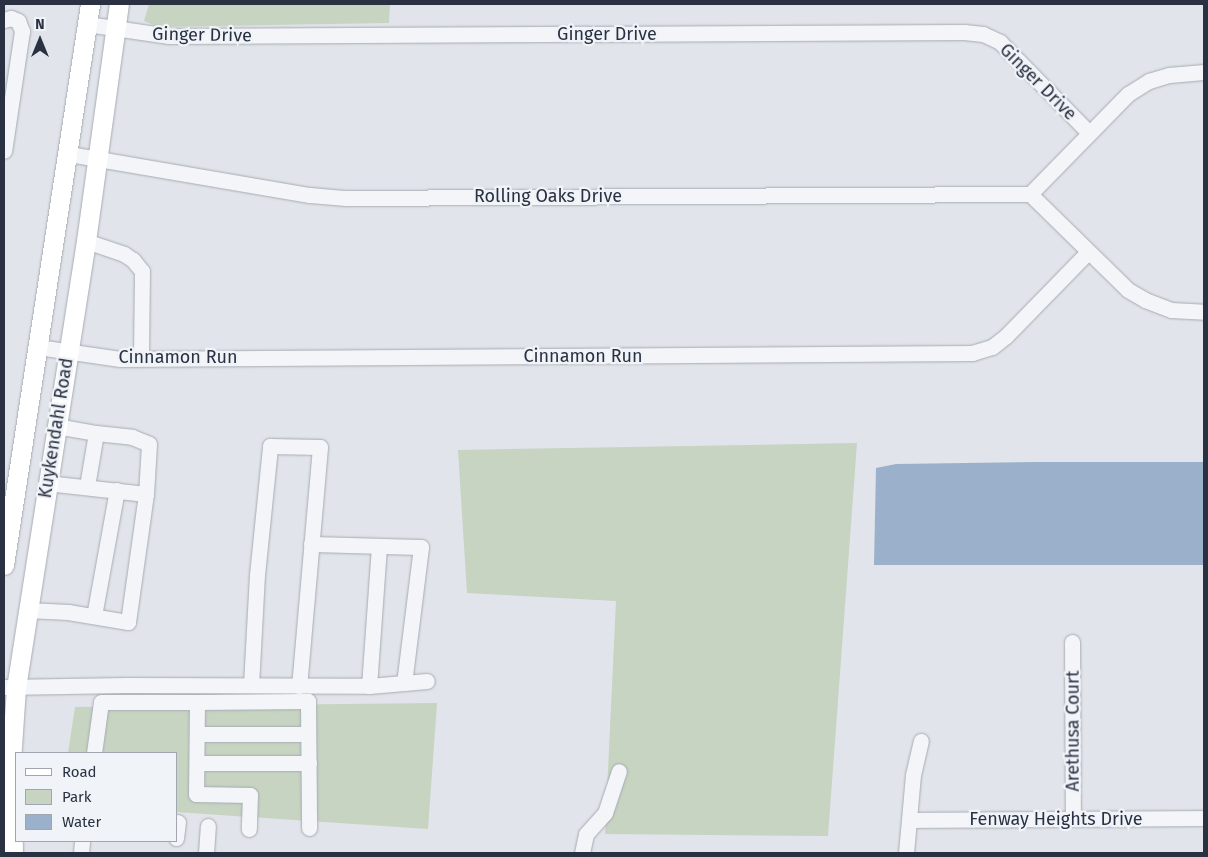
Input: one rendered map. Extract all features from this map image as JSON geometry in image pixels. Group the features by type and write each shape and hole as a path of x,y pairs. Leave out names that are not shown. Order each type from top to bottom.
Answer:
{"main road":[{"name":"Kuykendahl Road","path":"4,565 69,154 90,4"},
{"name":"Kuykendahl Road","path":"13,853 14,757 10,687 27,610 86,241 114,28 119,4"}],"street":[{"path":"4,20 11,18 18,21 22,31 7,109 4,151"},
{"name":"Ginger Drive","path":"87,24 169,36 964,32 983,34 1000,42 1089,133"},
{"path":"1204,72 1169,75 1149,81 1128,94 1030,194 1128,290 1145,300 1172,310 1204,312"},
{"name":"Rolling Oaks Drive","path":"69,154 310,195 346,198 1030,194"},
{"path":"86,241 124,254 134,260 142,271 141,358"},
{"name":"Cinnamon Run","path":"38,347 100,357 141,358 972,353 992,347 1006,336 1088,252"},
{"path":"27,610 68,612 128,622 146,494 149,444 132,437 56,426"},
{"path":"87,486 96,433"},
{"path":"251,685 257,575 270,446 320,447 299,686"},
{"path":"47,483 146,494"},
{"path":"94,616 116,490"},
{"path":"311,544 421,547 404,683"},
{"path":"369,686 379,546"},
{"name":"Arethusa Court","path":"1072,642 1074,819"},
{"path":"10,687 77,685 369,686 427,681"},
{"path":"94,752 101,702 308,701 310,828"},
{"path":"197,702 196,794 250,795 249,829"},
{"path":"196,734 308,734"},
{"path":"906,853 913,775 921,741"},
{"path":"196,763 309,763"},
{"path":"582,853 586,834 605,813 619,771"},
{"name":"Fenway Heights Drive","path":"908,820 1204,818"},
{"path":"206,853 208,826"}],"green space":[{"path":"149,4 390,4 389,23 159,27 144,21"},
{"path":"857,443 828,836 605,834 616,601 467,593 458,450"},
{"path":"437,703 428,829 178,812 178,752 68,752 75,707"}],"water":[{"path":"1204,462 1204,565 874,565 876,468 896,464"}]}
